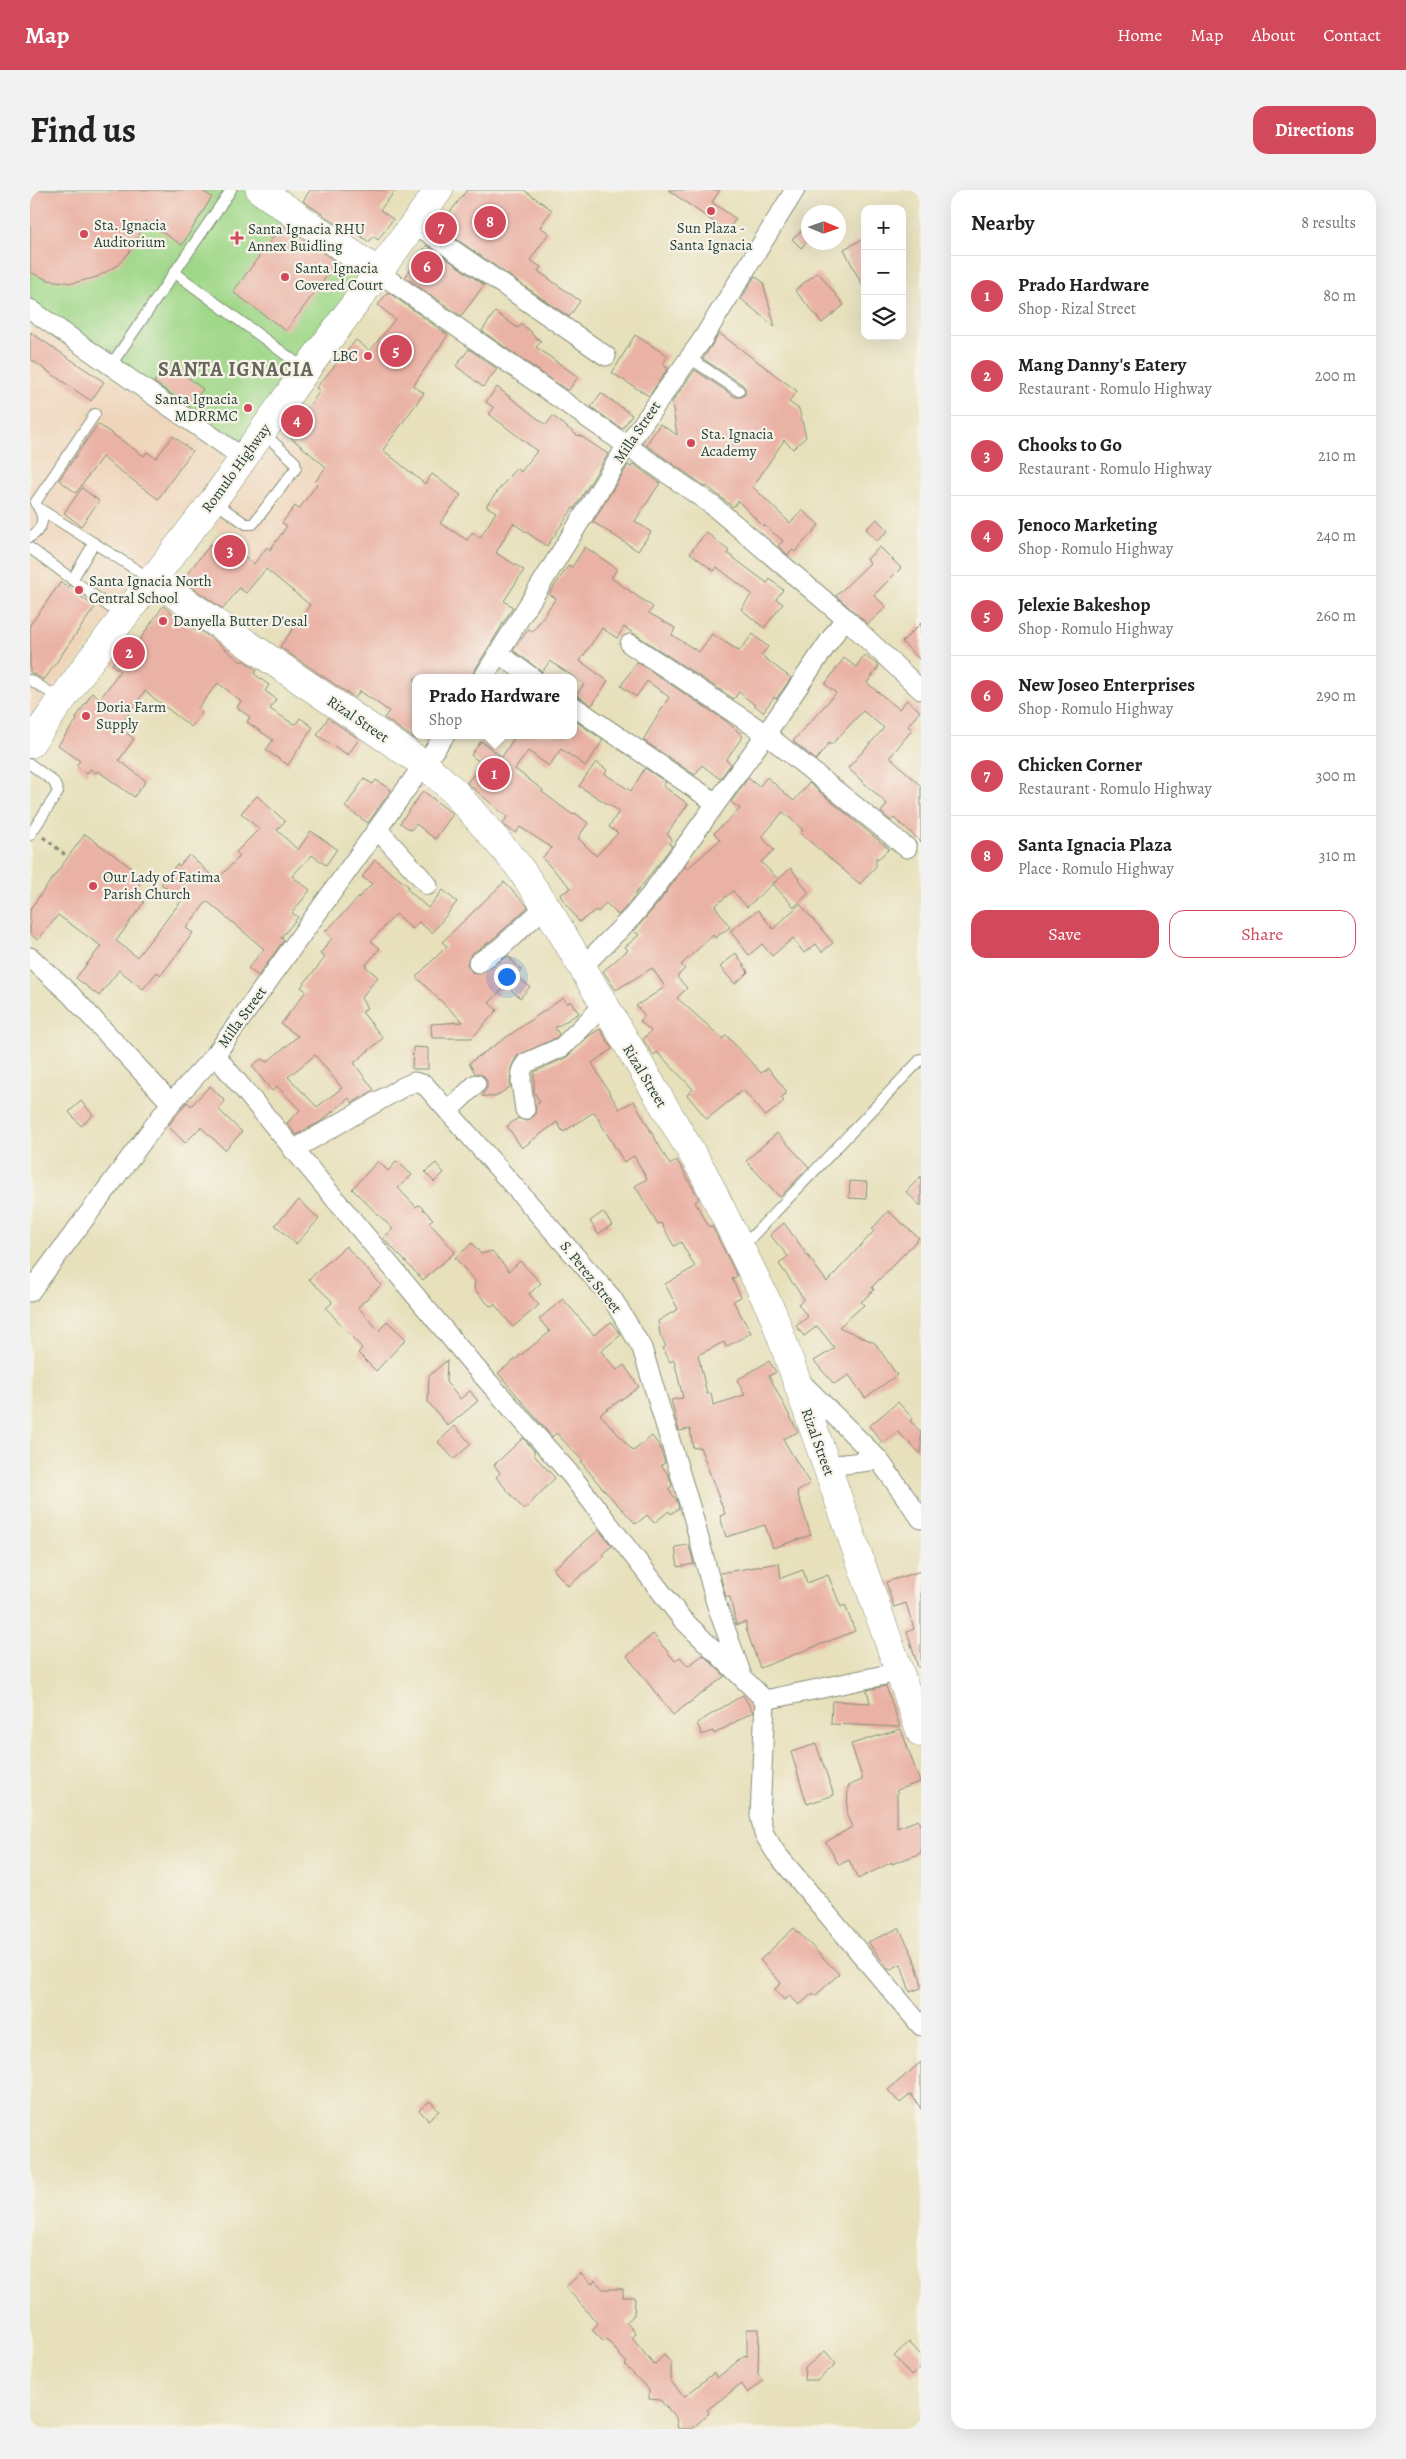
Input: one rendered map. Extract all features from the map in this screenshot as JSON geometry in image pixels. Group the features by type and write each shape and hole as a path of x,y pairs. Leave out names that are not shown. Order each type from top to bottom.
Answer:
{"main road":[{"path":"260,190 378,272"},
{"name":"Romulo Highway","path":"30,744 61,699 213,501 306,370 439,190"},
{"name":"Rizal Street","path":"152,579 425,764 454,791 517,864 546,906 702,1172 772,1314 921,1733"}],"street":[{"name":"Milla Street","path":"486,674 626,447 688,357 702,340 795,190"},
{"path":"414,223 606,356"},
{"path":"378,272 712,506 845,618 921,690"},
{"path":"30,309 243,458"},
{"path":"581,968 632,917 766,734 845,618"},
{"path":"630,644 766,734 907,848"},
{"path":"499,654 527,674"},
{"path":"577,709 716,803"},
{"name":"Milla Street","path":"30,1292 172,1103 215,1056 442,739"},
{"path":"378,830 428,885"},
{"path":"478,964 499,949 546,906"},
{"path":"30,957 70,994 172,1103"},
{"path":"525,1110 521,1082 522,1069 526,1063 562,1047 603,1006"},
{"path":"215,1056 476,1367 571,1475 682,1618 765,1700 760,1816 764,1834 776,1853 921,2026"},
{"name":"S. Perez Street","path":"293,1150 414,1082 425,1085 612,1298 642,1348 693,1516 716,1603 743,1679"},
{"path":"448,1111 476,1084"},
{"path":"794,1374 879,1460 921,1519"},
{"path":"826,1466 879,1460"},
{"path":"765,1700 899,1672"}],"lane":[{"path":"111,365 230,190"},
{"path":"174,272 306,370"},
{"path":"688,357 739,391"},
{"path":"35,504 96,414"},
{"path":"213,501 246,524 253,524 296,468 296,462 262,432"},
{"path":"30,537 38,531 42,524 35,504"},
{"path":"35,504 152,579"},
{"path":"72,580 94,543"},
{"path":"30,548 124,617"},
{"path":"30,680 61,699"},
{"path":"30,764 54,782 58,792 32,833"},
{"path":"740,1249 921,1059"}],"path":[{"path":"32,833 68,857"}],"shaded area":[{"name":"Santa Ignacia North Central School","path":"30,323 226,456 30,725"},
{"path":"272,431 437,558 425,580 501,630 473,674 412,673 403,682 205,521"}],"green space":[{"path":"30,190 256,190 375,273 242,454 30,309"}],"building":[{"name":"Sta. Ignacia Auditorium","path":"30,190 201,190 212,197 182,245 145,221 134,246 118,265 97,277 73,283 48,280 30,272"},
{"path":"310,190 396,190 380,210 393,219 378,240 373,236 369,242 355,232 353,235 303,201"},
{"path":"467,190 524,190 552,210 540,227 549,233 530,260 541,267 538,271 580,301 569,317 439,227"},
{"name":"Sun Plaza - Santa Ignacia","path":"668,190 720,190 712,202 736,219 727,231"},
{"name":"Santa Ignacia Covered Court","path":"282,225 337,262 286,331 233,292"},
{"path":"801,231 801,248 792,239"},
{"path":"861,240 861,283 844,250"},
{"path":"427,245 484,285 461,316 405,277"},
{"path":"818,272 844,305 822,323 795,290"},
{"path":"755,276 763,282 775,327 741,299"},
{"path":"388,292 448,335 413,386 424,393 383,450 425,484 432,474 461,495 440,523 467,540 472,532 480,538 496,512 486,506 516,468 521,472 537,451 489,414 494,408 486,402 497,387 546,425 553,416 578,436 608,454 574,509 547,546 513,523 496,553 524,570 504,601 513,607 472,674 412,674 412,737 384,718 389,711 360,691 355,698 280,647 310,605 266,569 246,593 239,588 223,609 182,580 211,544 222,553 229,544 254,564 267,547 270,550 287,526 282,523 295,506 299,509 317,484 315,482 326,467 284,432 297,415 301,417 320,391 316,388 356,340 370,351 395,319 378,305"},
{"path":"495,312 518,328 521,324 532,332 531,334 541,341 536,347 578,377 568,391 482,331"},
{"path":"30,332 104,382 91,401 30,359"},
{"path":"719,333 797,391 789,402 799,409 806,437 793,449 784,440 753,487 790,523 802,510 819,525 795,552 792,550 788,555 778,546 783,541 763,526 738,501 733,507 707,486 646,445 660,424 677,435 672,402 695,370 735,397 742,397 745,394 743,385 703,359"},
{"path":"635,335 668,356 662,365 668,368 649,396 612,373"},
{"path":"469,349 497,369 483,387 456,366"},
{"path":"165,368 173,375 177,369 203,389 189,407 154,382"},
{"path":"601,393 632,415 622,429 591,407"},
{"path":"98,424 144,456 147,452 156,458 173,436 192,451 158,499 102,457 76,493 59,480"},
{"path":"633,464 660,483 635,521 651,532 638,551 593,522 628,465 631,467"},
{"path":"82,488 99,501 81,526 64,513"},
{"path":"877,519 888,531 877,541 866,529"},
{"path":"706,532 729,551 727,553 767,583 770,579 783,590 776,599 783,604 764,628 741,609 752,594 717,567 714,571 690,553"},
{"path":"585,547 617,569 611,578 653,607 649,613 675,628 672,635 699,652 712,634 739,651 753,634 768,647 761,655 791,678 776,699 774,697 763,712 739,692 734,699 624,627 617,638 602,628 580,661 608,681 592,705 577,696 584,684 577,679 577,674 569,674 550,661 542,672 513,650 529,629 533,632 556,598 549,594 569,565 572,567"},
{"path":"880,547 901,568 874,595 886,607 868,624 836,596 870,563 867,559"},
{"path":"61,582 95,607 44,680 30,672 30,625"},
{"path":"163,606 198,632 199,630 214,640 241,662 243,660 257,670 254,674 269,685 265,691 276,699 270,709 295,725 300,718 313,727 288,765 266,750 273,740 247,722 250,717 237,708 241,701 218,683 197,709 202,713 191,727 145,691 119,727 134,739 119,760 146,781 134,797 98,771 96,773 90,769 87,774 76,765 80,761 58,745 77,720 76,718 92,693 100,699 120,671 112,665 126,646 132,651"},
{"path":"921,623 921,661 902,642"},
{"path":"864,655 879,666 867,683 899,709 907,700 920,711 908,726 912,730 890,757 921,786 921,842 894,818 891,821 881,812 887,804 848,768 884,728 863,711 831,745 829,743 816,760 793,741 836,693 825,684 844,658 856,667"},
{"path":"637,662 726,721 743,736 726,760 731,764 720,779 702,765 695,775 643,740 669,697 647,681 636,697 621,686"},
{"path":"328,718 359,739 348,755 317,735"},
{"path":"577,722 603,740 586,766 561,749 549,766 528,751 515,769 573,815 575,813 588,823 578,838 596,856 618,833 609,827 619,811 579,786 596,762 607,770 605,774 631,791 645,768 666,782 663,786 688,804 667,834 672,839 669,844 672,846 618,915 606,903 598,912 596,910 579,922 560,895 571,888 542,858 552,848 520,827 516,833 505,826 503,823 507,817 467,783 482,764 471,755 481,741 502,757 513,739 577,739"},
{"path":"767,777 794,801 809,783 889,849 878,859 876,857 876,866 860,884 800,833 803,830 783,812 762,837 774,850 761,862 778,879 747,907 733,891 715,906 730,927 715,938 713,935 681,965 685,968 677,977 687,988 677,998 723,1039 726,1035 761,1073 768,1068 787,1092 781,1098 784,1101 766,1116 743,1090 707,1119 687,1095 693,1089 657,1052 654,1055 643,1039 651,1031 640,1021 645,1015 636,1006 665,987 652,968 616,990 603,971 628,950 625,947 639,935 634,931 660,901 685,866 687,869 720,840 714,833 740,809 731,802 748,778 759,787"},
{"path":"364,779 373,784 376,780 391,790 368,823 345,807"},
{"path":"423,791 453,814 435,839 416,824 411,830 400,823"},
{"path":"257,796 285,821 277,830 298,850 311,831 337,849 326,865 312,855 292,876 310,890 292,913 298,917 281,938 284,940 258,976 248,968 264,949 207,901 186,928 193,933 161,975 157,972 143,989 119,970 99,996 76,978 101,946 58,915 38,940 30,934 30,909 85,834 144,877 132,894 144,902 116,941 137,957 182,900 161,884 177,864 179,866 189,855 217,880 240,856 236,852 259,829 241,813"},
{"path":"375,860 408,886 407,889 428,908 443,890 457,902 432,933 419,922 412,929 396,914 371,941 380,948 365,966 378,977 361,998 367,1008 362,1012 383,1038 354,1063 374,1090 352,1103 349,1098 320,1122 296,1135 287,1123 300,1110 277,1086 272,1091 252,1066 261,1059 267,1062 298,1036 281,1024 306,991 301,987 325,958 320,954 332,938 325,932 372,884 362,877","holes":["315,1055 342,1088 317,1107 288,1077"]},
{"path":"791,868 809,893 794,907 773,884"},
{"path":"504,882 528,907 492,940 471,954 467,964 473,973 479,974 508,956 521,970 516,975 530,987 520,998 506,985 489,1003 497,1010 472,1038 432,1038 431,1024 463,1022 416,977 447,946 442,942"},
{"path":"800,904 833,943 822,952 816,944 804,953 793,938 772,956 762,944 749,955 730,931 758,910 773,929"},
{"path":"736,953 748,972 735,984 720,967"},
{"path":"563,998 568,1004 570,1001 579,1013 555,1028 559,1034 556,1038 517,1056 511,1068 510,1087 495,1097 482,1096 487,1088 487,1081 484,1076 475,1073 469,1063"},
{"path":"600,1029 612,1049 592,1063 619,1109 634,1101 670,1165 677,1160 699,1199 695,1202 709,1227 712,1226 737,1276 732,1279 741,1297 733,1301 751,1333 726,1347 724,1342 698,1355 707,1394 711,1393 713,1405 745,1395 737,1380 769,1361 776,1372 769,1376 798,1432 783,1439 810,1484 797,1492 811,1535 773,1548 765,1525 726,1537 720,1516 725,1514 700,1447 693,1448 690,1429 679,1431 671,1400 683,1398 674,1360 670,1362 663,1348 666,1346 660,1335 658,1321 678,1309 665,1284 695,1267 681,1242 674,1246 661,1223 658,1224 635,1186 647,1179 634,1156 624,1162 594,1112 563,1132 557,1122 522,1148 507,1126 518,1118 527,1121 535,1115 536,1105 540,1102 534,1092 534,1072 567,1057 589,1036"},
{"path":"413,1047 428,1048 428,1069 412,1069"},
{"path":"210,1086 225,1101 218,1109 242,1132 225,1150 201,1127 185,1143 168,1126 187,1102 191,1106"},
{"path":"81,1101 93,1115 81,1126 69,1112"},
{"path":"777,1133 809,1167 780,1197 746,1161"},
{"path":"378,1161 388,1171 397,1161 412,1175 398,1188 416,1207 419,1205 433,1219 429,1222 455,1252 423,1280 383,1238 393,1229 352,1189"},
{"path":"436,1163 444,1173 434,1182 425,1172"},
{"path":"921,1176 921,1206 906,1192"},
{"path":"850,1181 867,1182 866,1199 849,1198"},
{"path":"299,1200 319,1219 296,1244 275,1225"},
{"path":"888,1211 919,1238 872,1287 874,1290 861,1302 864,1305 839,1327 875,1343 897,1375 865,1398 849,1375 834,1384 814,1361 835,1348 817,1326 804,1336 796,1326 808,1317 798,1304 804,1299 779,1264 788,1256 770,1235 784,1223 827,1282 874,1231 872,1229"},
{"path":"603,1212 612,1225 598,1234 590,1221"},
{"path":"472,1243 481,1254 492,1251 509,1271 520,1261 541,1283 529,1294 539,1305 513,1327 495,1305 490,1306 474,1289 475,1281 455,1258"},
{"path":"346,1246 381,1285 358,1307 379,1331 387,1321 406,1339 376,1371 358,1353 362,1348 326,1308 332,1303 331,1300 309,1279"},
{"path":"563,1299 594,1335 611,1322 621,1335 601,1351 617,1370 624,1365 639,1387 600,1414 633,1451 652,1436 660,1447 665,1463 661,1465 669,1475 672,1486 668,1489 676,1499 679,1508 671,1514 669,1511 654,1523 647,1515 636,1524 603,1489 581,1462 583,1461 556,1433 552,1437 498,1373 550,1332 539,1319"},
{"path":"447,1360 446,1382 460,1399 470,1391 478,1401 448,1426 428,1402 429,1376"},
{"path":"898,1402 913,1419 910,1421 921,1432 921,1454 898,1432 883,1443 869,1426"},
{"path":"455,1426 471,1444 454,1459 438,1442"},
{"path":"523,1438 535,1452 533,1454 555,1478 524,1510 496,1477 500,1473 494,1465"},
{"path":"599,1530 612,1546 602,1554 605,1556 568,1586 553,1569"},
{"path":"689,1545 694,1564 678,1567 675,1547"},
{"path":"779,1563 781,1578 803,1570 807,1583 828,1575 841,1607 845,1605 855,1631 760,1668 746,1629 746,1622 736,1625 730,1597 726,1597 720,1573"},
{"path":"921,1571 921,1667 918,1667 907,1632 914,1629 906,1603 894,1607 886,1582"},
{"path":"653,1634 675,1661 680,1657 688,1666 703,1655 725,1676 673,1715 627,1656"},
{"path":"886,1686 900,1727 831,1724 832,1701 870,1703 867,1690"},
{"path":"743,1695 753,1712 714,1734 713,1731 702,1735 697,1723"},
{"path":"901,1729 920,1782 897,1790 897,1828 918,1820 921,1827 921,1853 892,1864 892,1862 858,1879 849,1860 839,1865 826,1842 852,1827 847,1816 848,1786 862,1780 862,1777 851,1744"},
{"path":"816,1744 834,1795 807,1804 791,1752"},
{"path":"794,1928 839,1974 815,1996 813,1993 799,2005 790,1996 784,2000 775,1989 781,1983 760,1960"},
{"path":"899,1928 913,1956 921,1981 921,1988 910,1992 901,1964 889,1970 868,1942"},
{"path":"921,2062 921,2109 911,2094 900,2103 888,2090"},
{"path":"430,2101 439,2111 428,2120 419,2110"},
{"path":"581,2273 592,2284 595,2280 603,2289 623,2289 623,2297 635,2297 634,2315 626,2322 636,2334 632,2338 654,2365 664,2355 671,2363 671,2381 682,2395 685,2396 714,2373 717,2378 745,2355 747,2357 747,2329 759,2329 758,2374 763,2381 748,2393 741,2384 707,2410 709,2413 692,2429 678,2429 676,2418 660,2400 649,2399 649,2390 625,2365 627,2363 607,2340 604,2342 592,2330 598,2324 566,2287"},
{"path":"909,2342 921,2355 921,2368 911,2376 894,2356"},
{"path":"825,2351 836,2364 818,2380 804,2380 805,2368"}],"place":[{"name":"Sun Plaza - Santa Ignacia","path":"711,211"},
{"name":"Santa Ignacia Plaza","path":"490,222"},
{"name":"Chicken Corner","path":"441,228"},
{"name":"Sta. Ignacia Auditorium","path":"84,234"},
{"name":"Santa Ignacia RHU Annex Buidling","path":"237,238"},
{"name":"New Joseo Enterprises","path":"427,267"},
{"name":"Santa Ignacia Covered Court","path":"285,277"},
{"name":"Jelexie Bakeshop","path":"396,351"},
{"name":"LBC","path":"368,356"},
{"name":"Santa Ignacia MDRRMC","path":"248,408"},
{"name":"Jenoco Marketing","path":"297,421"},
{"name":"Sta. Ignacia Academy","path":"691,443"},
{"name":"Chooks to Go","path":"230,551"},
{"name":"Santa Ignacia North Central School","path":"79,590"},
{"name":"Danyella Butter D'esal","path":"163,621"},
{"name":"Mang Danny's Eatery","path":"129,653"},
{"name":"Doria Farm Supply","path":"86,716"},
{"name":"Prado Hardware","path":"494,774"},
{"name":"Our Lady of Fatima Parish Church","path":"93,886"}],"district":[{"name":"SANTA IGNACIA","path":"236,369"}]}
